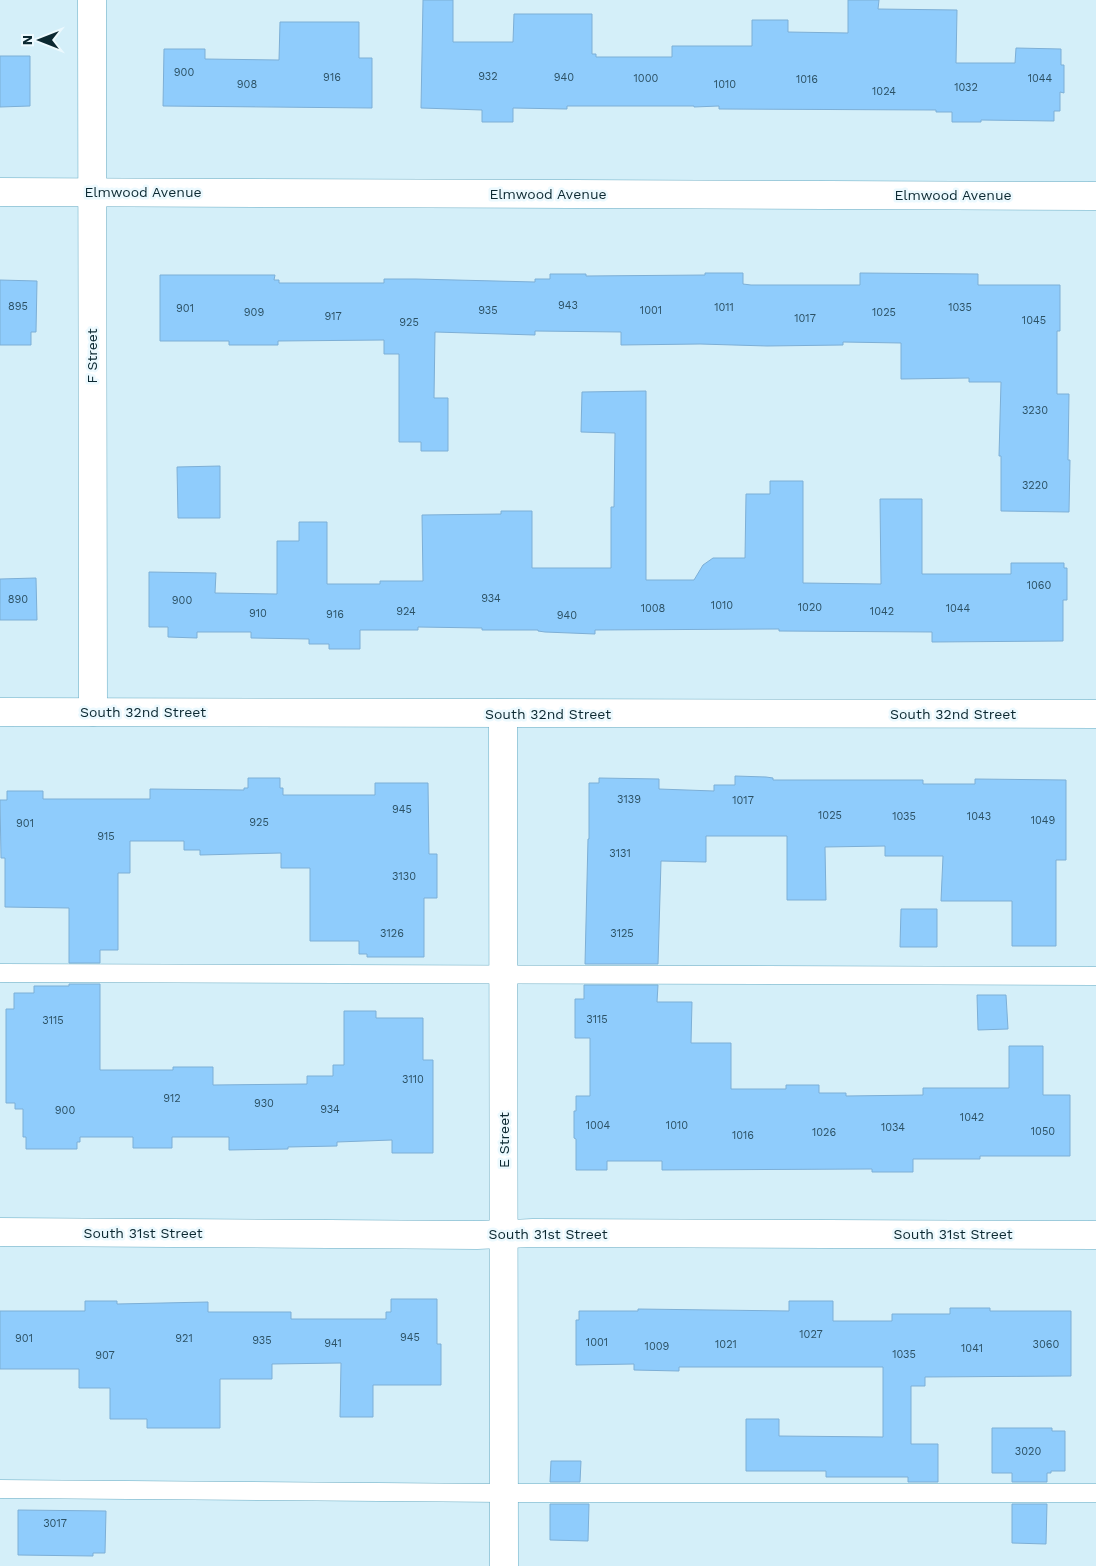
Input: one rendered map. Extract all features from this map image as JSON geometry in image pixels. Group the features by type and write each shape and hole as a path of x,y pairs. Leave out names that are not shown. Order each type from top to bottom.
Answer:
{"street":[{"name":"F Street","path":"92,0 93,712"},
{"name":"Elmwood Avenue","path":"0,192 1096,196"},
{"name":"South 32nd Street","path":"0,712 1096,714"},
{"name":"E Street","path":"503,714 504,1566"},
{"name":"South 31st Street","path":"0,1232 1096,1234"}],"lane":[{"path":"0,973 1096,976"},
{"path":"0,1489 503,1493 1096,1493"}],"building":[{"path":"423,0 453,0 453,42 513,42 514,14 592,14 592,54 596,54 596,57 672,57 672,46 752,46 752,20 788,20 788,32 848,33 848,0 879,0 878,9 957,10 956,63 1015,63 1016,48 1061,49 1061,65 1064,65 1064,93 1060,92 1060,111 1054,111 1054,121 981,120 981,122 952,122 952,112 936,112 936,110 719,109 719,106 567,106 567,109 513,108 513,122 482,122 482,110 421,108"},
{"path":"280,22 359,22 359,58 372,58 372,108 163,106 164,49 205,49 205,59 279,60"},
{"path":"0,56 30,56 30,106 0,107"},
{"path":"705,273 743,273 743,284 751,285 860,285 860,273 978,274 978,285 1060,285 1060,331 1057,331 1057,394 1069,394 1069,512 1001,511 1001,456 999,456 1001,382 969,382 969,378 901,379 901,343 843,342 843,345 767,346 700,344 621,345 621,332 535,331 535,335 435,332 434,398 448,398 448,451 421,451 421,442 399,442 399,354 384,354 384,340 278,341 278,345 229,345 229,341 160,341 160,275 275,275 274,280 279,280 279,283 384,283 384,279 535,282 535,279 550,279 550,274 586,274 586,276 705,275"},
{"path":"0,280 37,281 36,332 31,332 31,345 0,345"},
{"path":"646,391 646,580 694,580 703,565 713,558 745,558 746,494 770,494 770,481 803,481 803,583 881,584 880,499 922,499 922,574 1011,574 1011,563 1064,563 1064,568 1067,568 1067,600 1063,600 1063,641 932,642 932,632 779,631 779,629 595,630 595,634 545,632 538,630 418,627 418,630 360,630 360,649 329,649 329,644 309,644 309,639 251,638 251,632 197,632 197,638 168,637 168,627 149,627 149,572 216,573 215,593 277,594 277,541 299,541 299,522 327,522 327,584 380,584 380,581 423,581 422,515 501,514 501,511 532,511 532,568 611,568 611,507 614,507 615,433 581,432 582,392"},
{"path":"220,466 220,518 178,518 177,467"},
{"path":"36,578 37,620 0,620 0,579"},
{"path":"735,776 766,777 773,778 773,780 923,780 923,784 975,784 975,779 1066,780 1066,860 1056,860 1056,946 1012,946 1012,901 941,901 943,856 885,856 885,846 825,847 826,900 787,900 787,836 706,836 706,862 661,861 658,964 585,964 589,783 599,783 599,778 659,779 659,789 714,791 714,785 735,785"},
{"path":"248,778 280,778 280,788 283,788 283,795 375,795 375,783 428,783 429,854 437,854 437,898 424,898 424,957 367,957 367,954 359,954 359,941 310,941 310,868 281,868 281,853 200,855 200,850 184,850 184,841 130,841 130,873 118,873 118,950 100,950 100,963 69,963 69,908 5,907 5,858 1,858 0,800 7,800 7,791 43,791 43,799 150,799 150,789 244,790 244,788 248,788"},
{"path":"901,909 937,909 937,947 900,947"},
{"path":"69,984 100,984 100,1070 173,1070 173,1067 213,1067 213,1085 307,1084 307,1076 333,1076 333,1065 344,1065 344,1011 376,1011 376,1018 423,1018 423,1060 433,1060 433,1153 392,1153 392,1140 337,1142 337,1146 229,1150 229,1137 172,1137 172,1148 133,1148 133,1137 80,1137 80,1142 77,1142 77,1149 26,1149 26,1137 23,1137 23,1109 15,1109 15,1103 6,1103 6,1009 14,1009 14,993 34,993 34,986 69,986"},
{"path":"584,985 658,985 657,1002 692,1002 691,1043 731,1043 731,1089 786,1089 786,1085 819,1085 819,1093 846,1093 846,1096 923,1095 923,1088 1009,1088 1009,1046 1043,1046 1043,1095 1070,1095 1070,1156 980,1156 980,1159 913,1159 913,1172 872,1172 872,1169 662,1170 662,1161 607,1161 607,1170 576,1170 574,1111 576,1111 576,1096 590,1096 590,1038 575,1038 575,999 584,999"},
{"path":"977,995 1006,995 1008,1029 978,1030"},
{"path":"391,1299 437,1299 437,1344 441,1344 441,1385 373,1385 373,1417 340,1417 341,1363 272,1364 272,1379 220,1379 220,1428 147,1428 147,1419 110,1419 110,1388 79,1388 79,1369 0,1369 0,1311 85,1311 85,1301 117,1301 117,1304 208,1302 208,1312 291,1312 291,1319 386,1319 386,1312 391,1312"},
{"path":"789,1301 833,1301 833,1321 892,1321 892,1314 950,1314 950,1308 990,1308 990,1311 1071,1311 1071,1376 925,1377 925,1386 911,1386 911,1444 938,1444 938,1482 908,1482 908,1477 826,1477 826,1471 746,1471 746,1419 779,1419 779,1436 883,1437 883,1367 679,1367 679,1371 634,1370 634,1364 576,1365 576,1320 579,1320 579,1311 638,1311 638,1309 789,1311"},
{"path":"992,1428 1052,1428 1052,1431 1065,1431 1065,1471 1051,1471 1051,1473 1047,1473 1047,1482 1012,1482 1012,1473 992,1473"},
{"path":"551,1461 581,1461 580,1482 550,1482"},
{"path":"550,1504 589,1504 588,1541 550,1540"},
{"path":"1012,1504 1047,1504 1046,1544 1012,1543"},
{"path":"18,1510 106,1511 105,1553 93,1553 93,1556 18,1555"}]}
